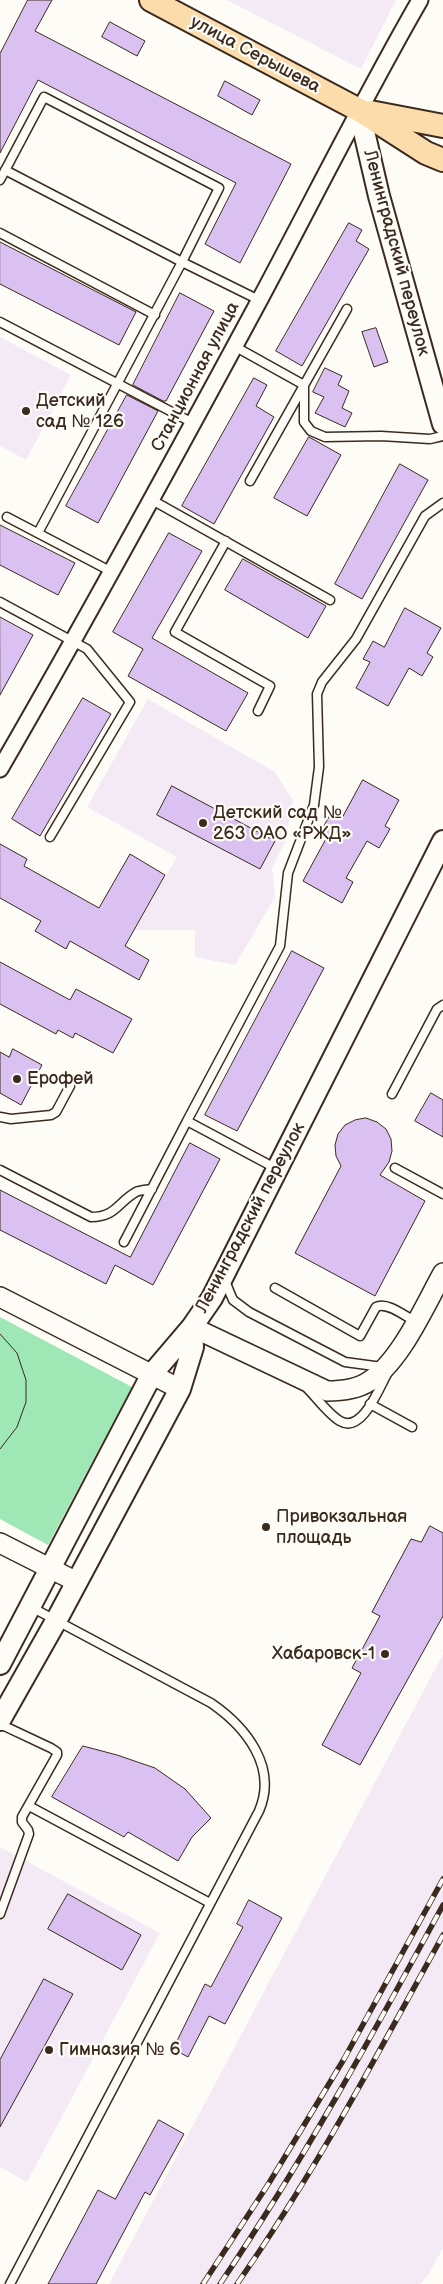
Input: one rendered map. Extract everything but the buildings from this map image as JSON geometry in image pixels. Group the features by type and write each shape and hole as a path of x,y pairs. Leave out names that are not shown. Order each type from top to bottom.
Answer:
{"main road":[{"name":"улица Серышева","path":"151,0 359,110"},
{"path":"359,110 443,126"},
{"path":"359,110 426,153 443,160"},
{"name":"Ленинградский переулок","path":"359,110 379,196 443,424"},
{"name":"Ленинградский переулок","path":"0,1664 152,1374 192,1327 212,1298 443,841"},
{"path":"0,1720 56,1621 180,1389 193,1347 192,1327"}],"street":[{"name":"Станционная улица","path":"0,768 74,641 152,500 359,110 420,0"},
{"path":"192,1327 326,1391 340,1391 368,1382 384,1367 405,1342 443,1273"},
{"path":"0,1297 180,1389"},
{"path":"0,1543 77,1582"}],"lane":[{"path":"0,180 44,97 219,188 182,262 38,534"},
{"path":"6,170 259,300"},
{"path":"0,233 154,315"},
{"path":"250,481 347,309"},
{"path":"0,322 193,423"},
{"path":"234,346 304,385"},
{"path":"304,385 304,422 311,431 325,437 380,436 430,439 443,436"},
{"path":"152,500 330,600"},
{"path":"124,1242 280,946 288,873 314,806 319,767 317,694 322,682 356,638 426,516 443,503"},
{"path":"7,517 112,572"},
{"path":"226,541 175,632 270,686 258,711"},
{"path":"0,602 87,649 130,702 50,837"},
{"path":"392,1094 437,1009 443,1005"},
{"path":"0,1117 11,1119 51,1115 56,1112 70,1086"},
{"path":"188,1121 277,1169"},
{"path":"395,1168 443,1194"},
{"path":"0,1170 91,1216 101,1217 111,1213 136,1192 152,1189"},
{"path":"223,1277 234,1300 250,1312 345,1362 384,1367"},
{"path":"275,1288 360,1336 376,1307 379,1305 385,1306 416,1322"},
{"path":"296,1377 340,1422 350,1423 361,1419 405,1342"},
{"path":"370,1404 412,1427"},
{"path":"10,2284 264,1800 265,1785 256,1749 230,1716 211,1703 31,1606"},
{"path":"0,1724 56,1752 55,1759 22,1822 29,1834 0,1914"},
{"path":"29,1806 210,1904"}],"shaded area":[{"path":"227,0 396,0 361,69"},
{"name":"Детский сад № 126","path":"0,337 71,375 26,460 0,446"},
{"name":"Детский сад № 263 ОАО «РЖД»","path":"148,699 275,772 293,801 286,840 272,868 275,897 235,965 195,957 195,930 135,930 177,857 87,807"},
{"path":"443,1654 443,2248 428,2275 420,2284 109,2284"},
{"name":"Гимназия № 6","path":"0,1847 160,1933 27,2182 0,2167"}],"green space":[{"path":"0,1317 132,1387 48,1545 0,1519"}],"tram line":[{"path":"0,1334 17,1353 26,1380 26,1402 17,1427 0,1449"}],"railway":[{"path":"203,2284 269,2183 344,2059 443,1879"},
{"path":"220,2284 308,2145 443,1905"},
{"path":"237,2284 266,2242 319,2156 443,1935"}],"place":[{"name":"Детский сад № 126","path":"26,411"},
{"name":"Детский сад № 263 ОАО «РЖД»","path":"203,823"},
{"name":"Ерофей","path":"17,1079"},
{"name":"Привокзальная площадь","path":"266,1527"},
{"name":"Хабаровск-1","path":"385,1654"},
{"name":"Гимназия № 6","path":"49,2050"}]}
